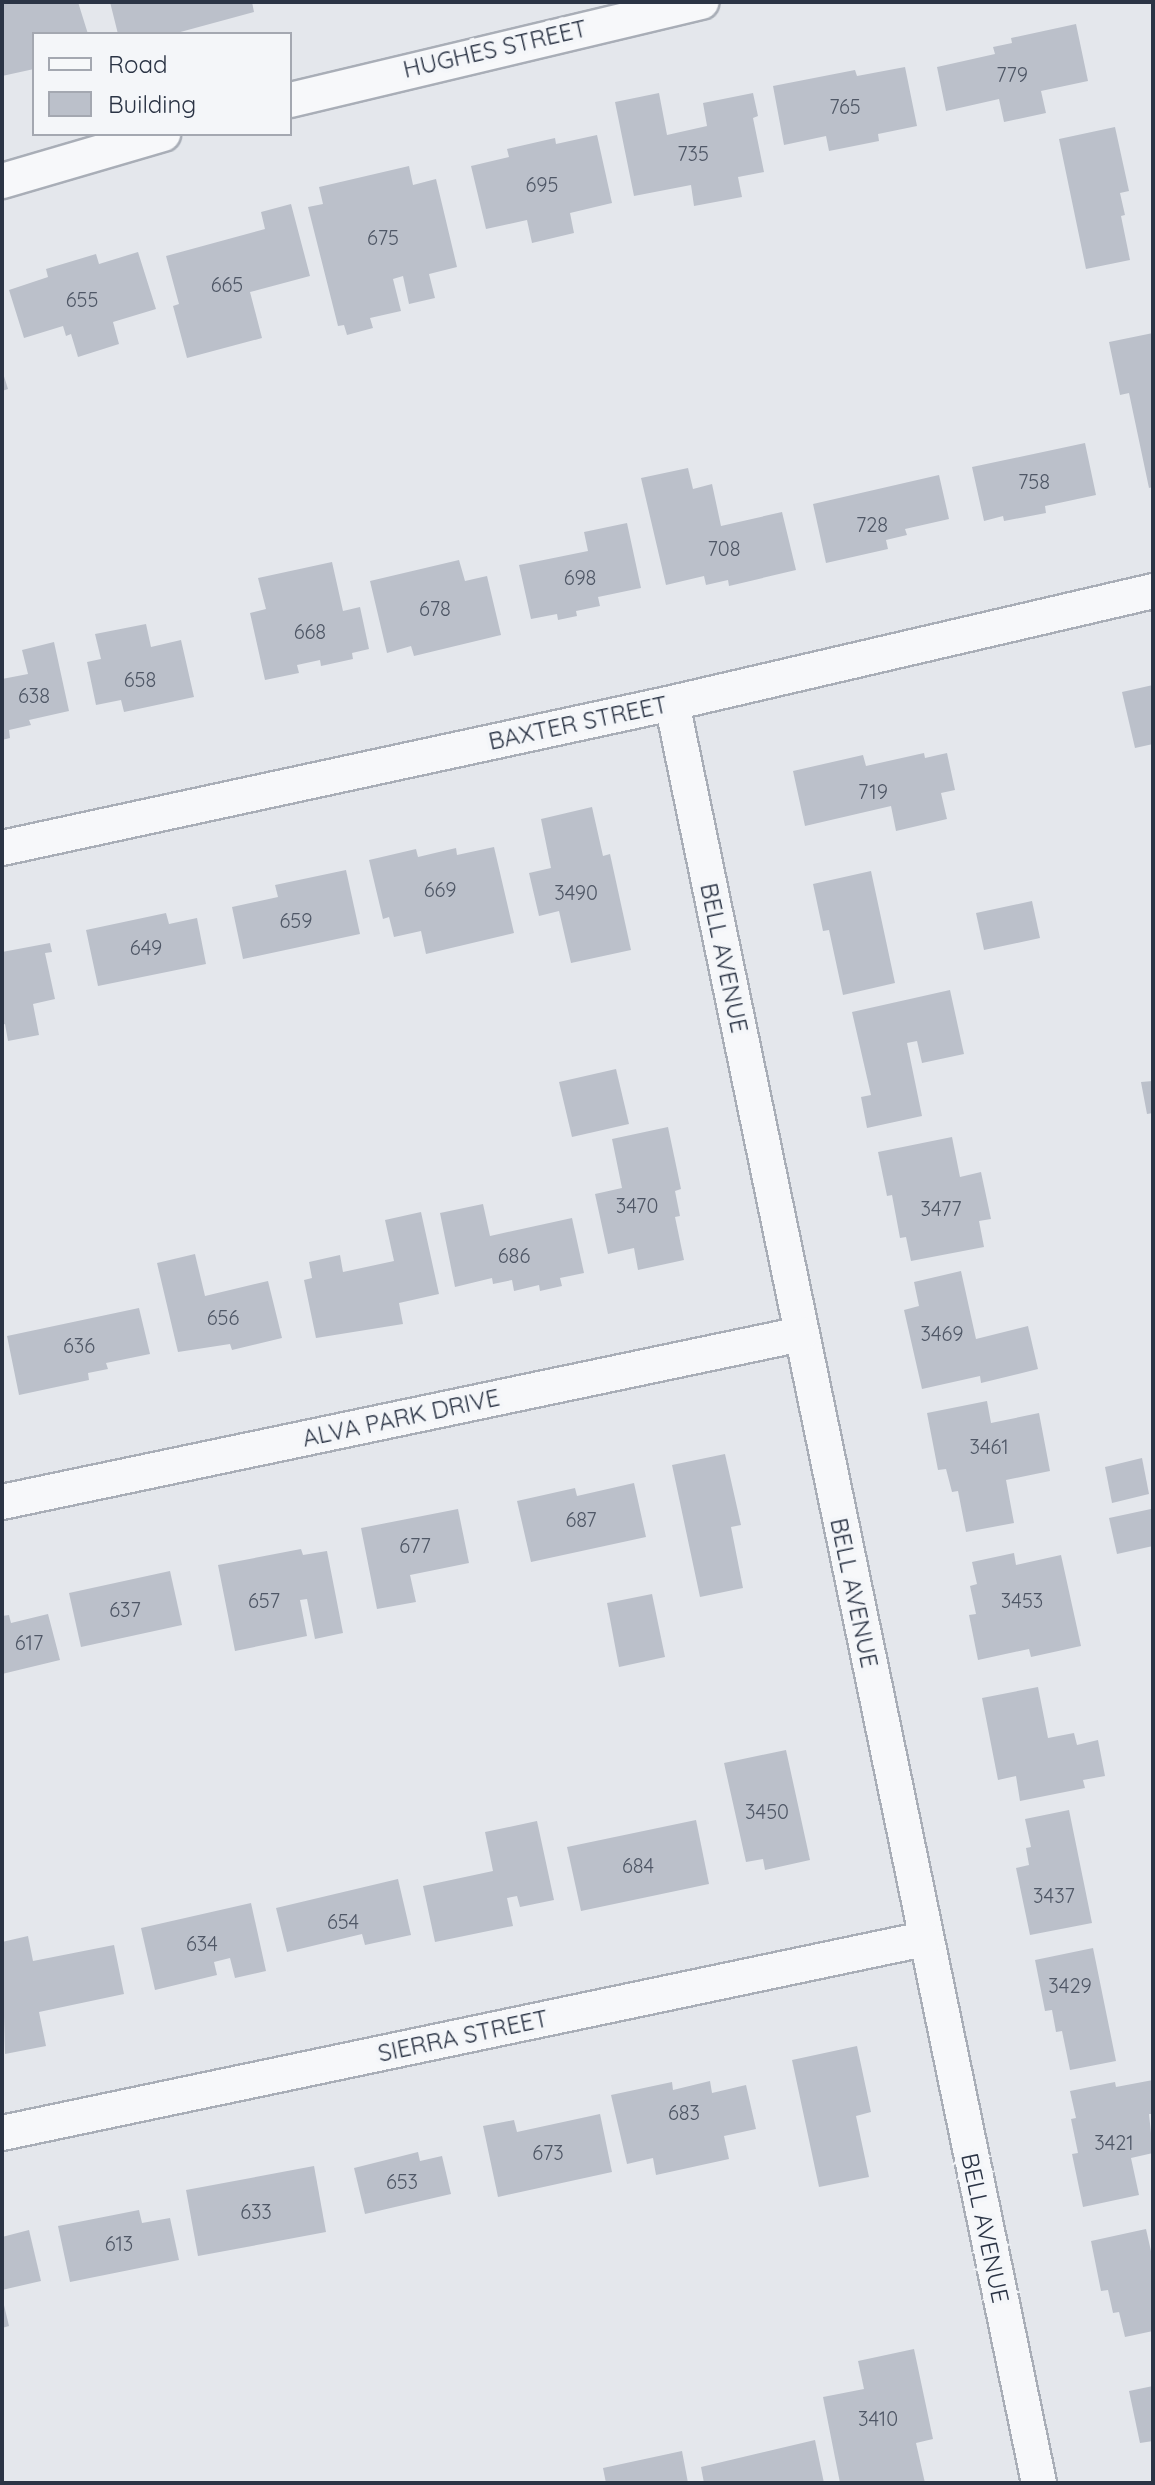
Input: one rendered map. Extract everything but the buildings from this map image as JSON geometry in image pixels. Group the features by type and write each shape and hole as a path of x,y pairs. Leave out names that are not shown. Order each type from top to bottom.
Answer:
{"street":[{"name":"HUGHES STREET","path":"292,100 701,2"},
{"path":"2,181 156,136"},
{"name":"BAXTER STREET","path":"2,848 672,703 1153,591"},
{"name":"BELL AVENUE","path":"672,703 924,1939 1039,2483"},
{"name":"ALVA PARK DRIVE","path":"2,1502 801,1334"},
{"name":"SIERRA STREET","path":"2,2133 924,1939"}]}
